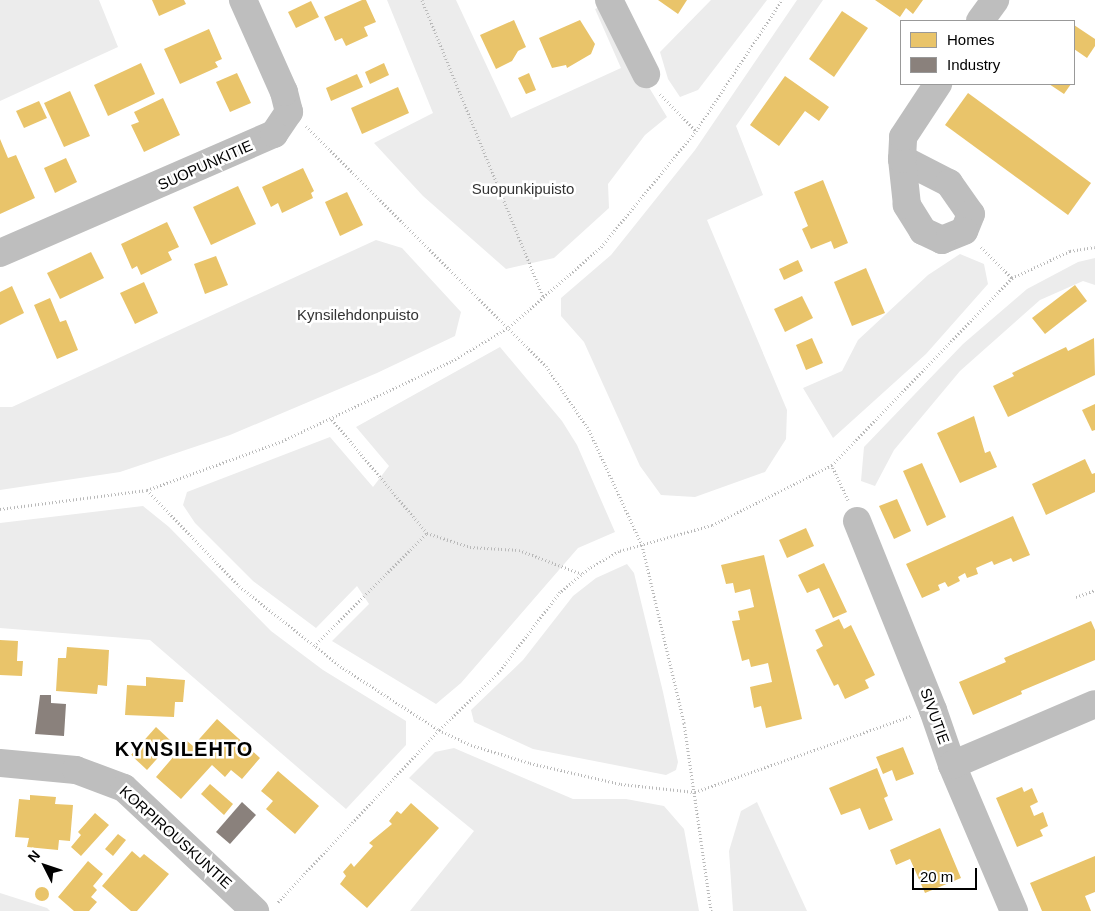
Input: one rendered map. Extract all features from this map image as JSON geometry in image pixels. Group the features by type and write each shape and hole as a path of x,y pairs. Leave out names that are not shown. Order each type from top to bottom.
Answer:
{"street":[{"path":"242,0 284,92 289,112"},
{"path":"609,0 646,74"},
{"path":"981,20 994,0"},
{"path":"902,159 950,183 971,214 964,230 942,240 923,231 907,205 902,159 903,136 937,85"},
{"name":"SUOPUNKITIE","path":"0,253 274,134 289,112"},
{"name":"SIVUTIE","path":"858,521 934,710 952,765 1014,911"},
{"path":"952,765 1095,704"},
{"name":"KORPIROUSKUNTIE","path":"0,762 76,770 124,788 255,911"}],"path":[{"path":"422,0 543,297"},
{"path":"0,509 147,490 282,441 452,361 508,327 602,247 696,131 782,0"},
{"path":"646,74 669,106 696,131"},
{"path":"289,112 316,134 546,366 589,430 642,544 684,723 711,911"},
{"path":"964,230 1012,278"},
{"path":"269,911 440,730 498,672 560,592 582,574 619,551 712,525 832,465 1012,278 1070,252 1095,246"},
{"path":"331,418 427,533 470,547 519,550 582,574"},
{"path":"832,465 858,521"},
{"path":"147,490 239,586 343,668 440,730 471,745 530,764 621,784 695,792 753,774 902,718 934,710"},
{"path":"314,646 427,533"},
{"path":"1076,597 1095,590"}],"green space":[{"path":"0,0 99,0 118,47 0,101"},
{"name":"Suopunkipuisto","path":"387,0 456,0 511,118 621,68 595,9 607,4 636,66 667,117 645,135 608,184 609,208 554,258 506,269 423,196 374,143 433,113"},
{"path":"711,0 767,0 698,90 680,97 668,79 660,52"},
{"path":"797,0 823,0 736,126 763,195 707,220 787,410 786,439 765,472 695,497 661,495 640,466 584,342 561,316 561,298 611,255 695,150"},
{"name":"Kynsilehdonpuisto","path":"376,240 402,248 461,312 455,336 377,373 230,435 120,472 0,490 0,407 12,407"},
{"path":"960,254 984,264 988,284 926,354 833,438 803,388 842,371 858,340 928,275"},
{"path":"1095,258 1095,285 1083,281 1040,300 960,371 894,450 875,486 861,481 864,447 963,344 1027,289 1078,262"},
{"path":"500,347 562,421 577,445 615,532 578,548 461,683 436,704 332,641 369,604 357,586 316,628 253,581 195,523 183,505 187,492 330,437 373,487 389,466 356,427"},
{"path":"143,506 169,527 271,631 323,670 406,721 406,745 346,809 150,640 0,628 0,523"},
{"path":"627,564 634,573 663,692 678,762 676,770 666,775 533,749 474,722 471,710 523,660 573,596 596,578"},
{"path":"454,748 573,799 626,799 664,806 684,829 699,911 410,911 474,831 409,778 435,752"},
{"path":"757,802 807,911 733,911 729,851 741,811"},
{"path":"0,893 47,908 50,911 0,911"}],"building: Homes":[{"path":"152,0 184,0 186,4 159,16"},
{"path":"362,0 366,0 376,22 364,27 368,36 346,46 342,38 335,41 324,17"},
{"path":"658,0 687,0 678,14"},
{"path":"875,0 923,0 913,14 906,8 900,17"},
{"path":"311,1 319,17 296,28 288,12"},
{"path":"842,11 868,28 834,77 809,59"},
{"path":"514,20 526,47 518,51 512,61 496,69 480,35"},
{"path":"580,20 595,44 591,54 567,68 566,65 552,68 539,38"},
{"path":"1075,26 1095,39 1095,46 1087,58 1075,50"},
{"path":"209,29 222,59 215,62 218,67 180,84 164,49"},
{"path":"141,63 155,94 108,116 94,85"},
{"path":"384,63 389,75 370,84 365,72"},
{"path":"237,73 251,103 230,112 216,82"},
{"path":"529,73 536,90 526,94 518,78"},
{"path":"357,74 363,87 331,101 326,88"},
{"path":"785,76 829,107 819,121 805,111 779,146 750,125"},
{"path":"1050,85 1070,85 1064,94"},
{"path":"398,87 409,113 362,134 351,108"},
{"path":"70,91 90,136 64,147 44,103"},
{"path":"968,93 1091,183 1068,215 945,125"},
{"path":"163,98 180,135 144,152 131,125 139,122 134,112"},
{"path":"39,101 47,118 24,128 16,111"},
{"path":"0,139 8,158 16,155 35,198 0,214"},
{"path":"66,158 77,182 55,193 44,168"},
{"path":"303,168 314,191 311,193 313,198 282,213 278,203 271,207 262,187"},
{"path":"823,180 848,243 834,249 831,241 811,249 802,229 808,226 794,192"},
{"path":"238,186 256,224 211,245 193,207"},
{"path":"347,192 363,225 340,236 325,202"},
{"path":"167,222 179,247 168,252 172,260 141,275 137,266 132,269 121,244"},
{"path":"91,252 104,278 60,299 47,273"},
{"path":"216,256 228,285 205,294 194,264"},
{"path":"798,260 803,271 784,280 779,269"},
{"path":"866,268 885,313 852,326 834,282"},
{"path":"144,282 158,313 135,324 120,293"},
{"path":"1075,285 1087,301 1045,334 1032,318"},
{"path":"12,286 24,313 0,325 0,292"},
{"path":"802,296 813,318 785,332 774,309"},
{"path":"50,298 60,322 66,320 78,350 57,359 34,305"},
{"path":"812,338 823,363 806,370 796,345"},
{"path":"1094,338 1095,375 1008,417 993,386 1014,376 1012,373 1066,347 1068,351"},
{"path":"1095,404 1095,430 1092,431 1082,410"},
{"path":"974,416 985,453 990,451 997,467 960,483 937,433"},
{"path":"1085,459 1092,474 1095,473 1095,492 1046,515 1032,484"},
{"path":"922,463 946,517 927,526 903,471"},
{"path":"897,499 911,531 894,539 879,506"},
{"path":"1013,516 1030,555 1013,562 1011,558 994,565 992,561 976,568 978,574 967,578 965,573 958,577 960,581 948,587 945,582 938,585 940,590 922,598 906,564"},
{"path":"806,528 814,546 787,558 779,540"},
{"path":"764,555 802,719 766,728 761,706 754,708 750,687 772,682 768,663 751,667 749,659 742,661 732,621 740,620 738,611 754,607 750,589 735,593 733,583 726,584 721,565"},
{"path":"824,563 847,612 833,618 819,588 807,593 798,575"},
{"path":"839,619 844,629 851,625 875,675 865,680 869,688 845,699 838,684 834,686 816,650 823,646 815,630"},
{"path":"1091,621 1095,630 1095,660 1021,691 1022,694 973,715 959,682 1006,662 1004,658"},
{"path":"0,640 18,641 17,661 23,661 22,676 0,675"},
{"path":"67,647 109,650 107,686 98,685 97,694 56,691 58,658 66,658"},
{"path":"146,677 185,680 183,702 175,702 174,717 125,715 127,685 146,686"},
{"path":"217,719 260,758 242,779 231,770 225,777 212,765 181,799 156,777 187,741 193,746"},
{"path":"156,727 172,742 147,770 131,755"},
{"path":"903,747 914,774 896,781 892,770 883,774 876,757"},
{"path":"877,768 888,796 884,798 893,820 869,830 860,808 841,815 829,788"},
{"path":"278,771 319,806 295,834 266,809 273,801 261,791"},
{"path":"210,784 233,804 224,815 201,794"},
{"path":"1022,787 1024,792 1032,788 1038,802 1030,806 1034,816 1043,812 1048,826 1040,830 1043,836 1017,847 996,798"},
{"path":"30,795 56,797 55,804 73,805 70,841 59,840 58,850 27,847 29,838 15,837 19,799 30,800"},
{"path":"411,803 439,828 367,908 340,884 346,876 343,872 351,863 354,867 373,846 369,843 392,824 389,821 397,811 401,814"},
{"path":"95,813 109,825 81,856 71,847 81,835 78,832"},
{"path":"940,828 961,878 925,893 910,859 896,865 890,850"},
{"path":"118,834 126,840 113,856 105,849"},
{"path":"132,851 140,858 144,854 169,874 137,911 131,911 102,886"},
{"path":"1095,856 1095,892 1085,896 1091,911 1042,911 1030,883"},
{"path":"88,861 103,874 93,886 97,890 91,897 97,902 89,911 74,911 58,897"},
{"path":"42,887 47,889 49,894 47,899 42,901 37,899 35,894 37,889"}],"building: Industry":[{"path":"40,695 51,695 51,703 66,704 64,736 35,734"},
{"path":"242,802 256,815 230,844 216,832"}],"district":[{"name":"KYNSILEHTO","path":"184,749"}]}
